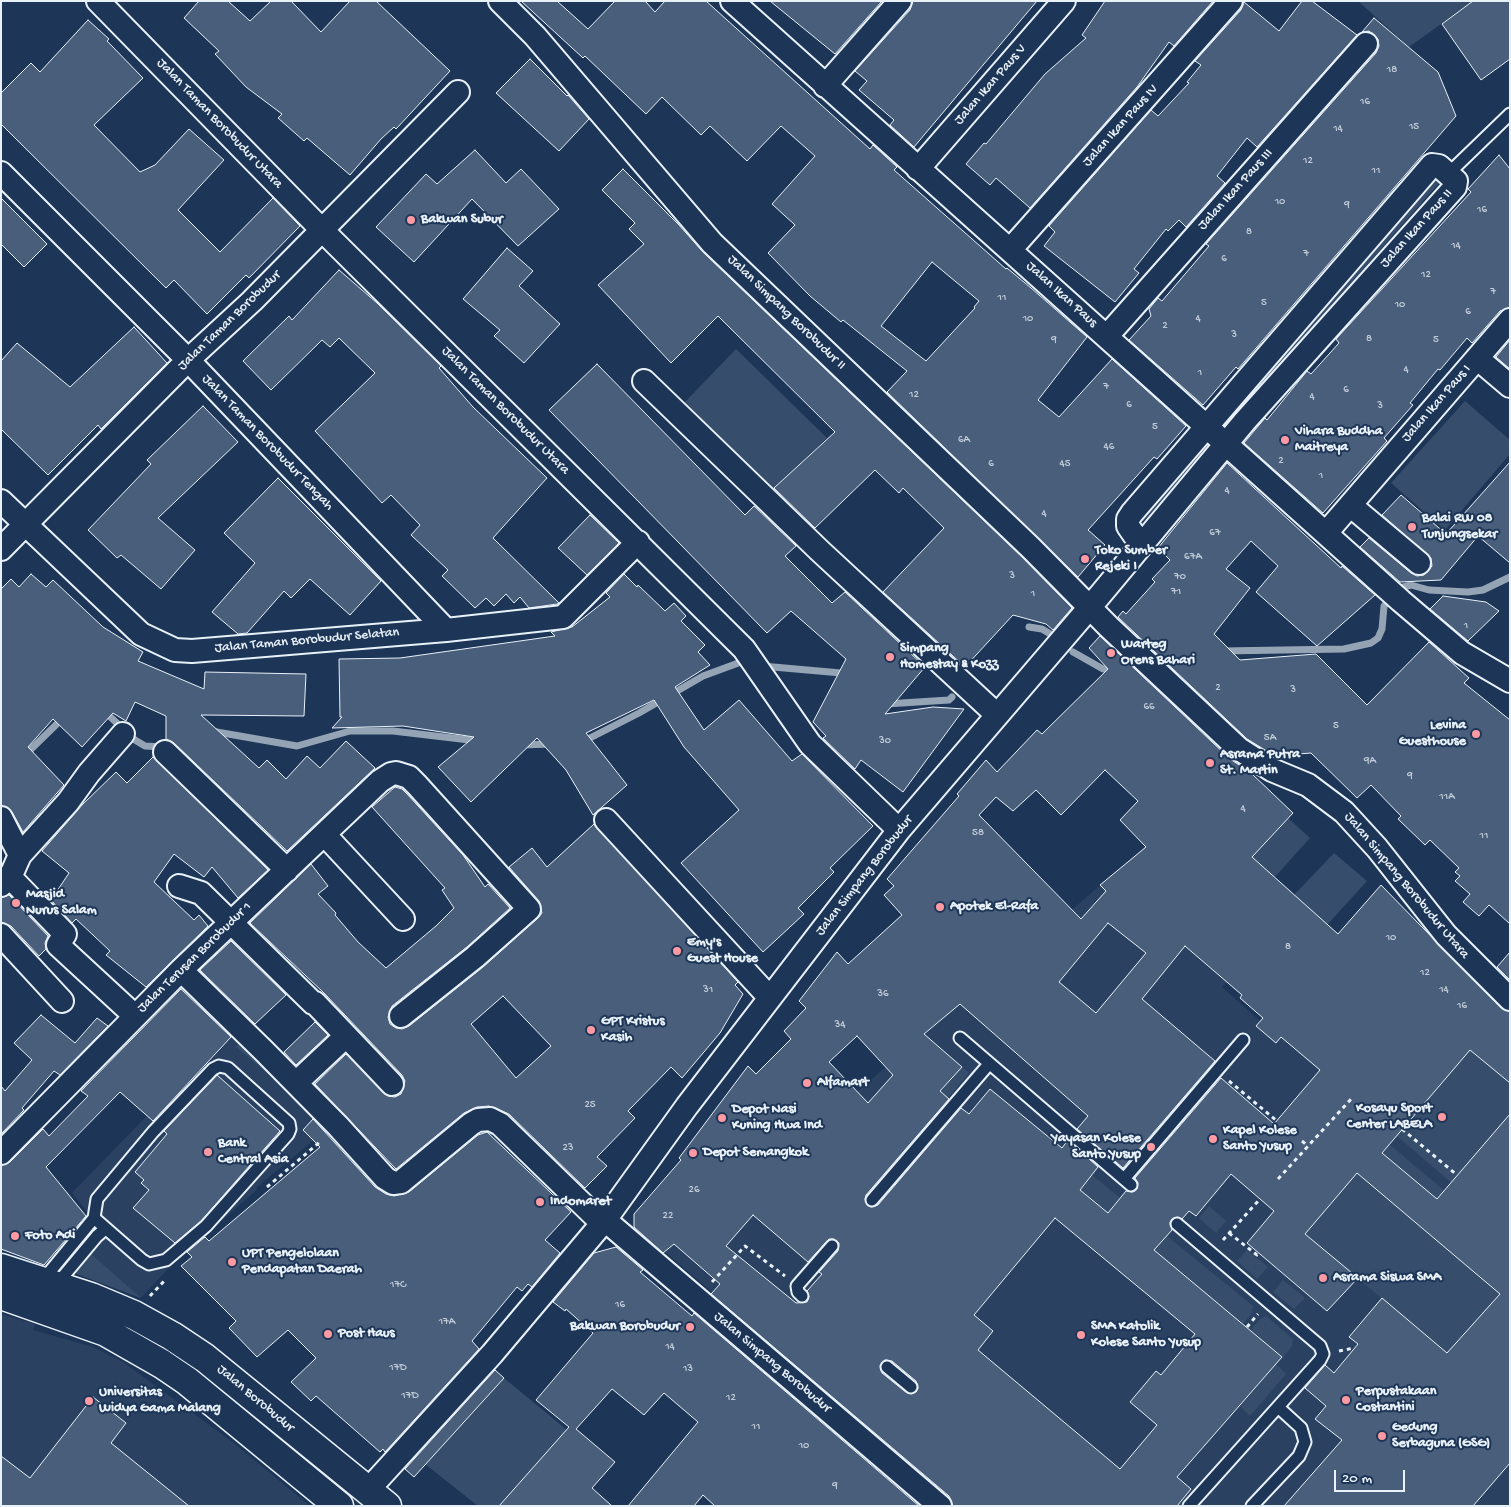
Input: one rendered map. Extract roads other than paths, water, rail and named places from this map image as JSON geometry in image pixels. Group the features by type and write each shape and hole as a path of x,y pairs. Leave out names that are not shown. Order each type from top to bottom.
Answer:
{"main road":[{"name":"Jalan Borobudur","path":"1,1268 50,1283 134,1315 172,1336 205,1358 377,1498"},
{"name":"Jalan Borobudur","path":"1,1295 106,1332 162,1364 187,1381 340,1506"},
{"path":"187,1381 205,1358"}],"street":[{"name":"Jalan Taman Borobudur Utara","path":"98,1 322,230 744,649 773,687 810,744 899,830"},
{"name":"Jalan Simpang Borobudur II","path":"500,1 535,36 712,243 1140,655"},
{"name":"Jalan Ikan Paus","path":"732,1 1107,336 1394,596 1462,653 1510,681"},
{"path":"825,86 900,1"},
{"name":"Jalan Ikan Paus V","path":"918,169 1064,1"},
{"name":"Jalan Ikan Paus IV","path":"1010,250 1230,1"},
{"name":"Jalan Ikan Paus III","path":"1107,336 1366,44"},
{"name":"Jalan Taman Borobudur","path":"1,549 188,360 252,301 458,92"},
{"name":"Jalan Ikan Paus II","path":"1207,426 1432,165 1439,166 1456,181 1455,187 1226,444"},
{"name":"Jalan Taman Borobudur Tengah","path":"1,173 188,360 446,630"},
{"name":"Jalan Ikan Paus I","path":"1326,533 1510,320"},
{"path":"1477,358 1510,386"},
{"path":"644,381 820,551 996,714"},
{"path":"1141,546 1128,526 1128,518 1207,426"},
{"name":"Jalan Simpang Borobudur","path":"377,1498 492,1354 603,1221 686,1106 899,830 996,714 1090,607 1226,444"},
{"name":"Jalan Taman Borobudur Selatan","path":"1,501 141,634 175,650 192,651 446,630 563,617 638,542"},
{"path":"1350,505 1419,563"},
{"name":"Jalan Simpang Borobudur Utara","path":"1140,655 1239,749 1272,770 1308,785 1344,812 1377,848 1446,935 1510,1000"},
{"path":"123,734 88,773 68,802 20,855 5,881 65,934 58,945 135,1016"},
{"path":"165,752 287,870"},
{"name":"Jalan Terusan Borobudur 1","path":"6,1138 380,781 396,773 409,777 417,785 529,909 475,957 401,1016"},
{"path":"1,818 20,855"},
{"path":"606,820 770,998"},
{"path":"324,834 403,919"},
{"path":"179,886 201,893 313,1003 315,1002 392,1084"},
{"path":"1,935 62,1001"},
{"path":"181,970 296,1082 385,1178 393,1183 401,1182 471,1124 478,1120 490,1118 500,1124 603,1221"},
{"path":"296,1082 346,1036"},
{"name":"Jalan Simpang Borobudur","path":"603,1221 940,1506"}],"lane":[{"path":"1448,174 1510,114"},
{"path":"960,1038 1128,1182 1216,1070 1243,1040"},
{"path":"872,1200 989,1064"},
{"path":"50,1283 94,1218 97,1199 113,1178 213,1069 219,1066 228,1068 288,1122 290,1129 288,1134 206,1226 166,1260 149,1264 142,1260 94,1218"},
{"path":"1177,1224 1323,1349 1320,1360 1189,1506"},
{"path":"50,1283 105,1229"},
{"path":"800,1291 832,1246"},
{"path":"887,1367 911,1388"},
{"path":"1252,1506 1299,1456 1305,1442 1301,1428 1278,1407"}],"waterway":[{"path":"1222,651 1344,649 1371,643 1378,638 1382,629 1384,606 1400,588 1411,585 1429,590 1468,592 1483,590 1510,577"},
{"path":"1029,627 1042,629 1052,635"},
{"path":"1073,652 1103,669 1143,665"},
{"path":"581,740 588,739 639,713 703,676 741,662 749,664"},
{"path":"762,666 841,673 847,677"},
{"path":"886,704 949,700 952,697"},
{"path":"104,711 135,740 145,746 163,747"},
{"path":"24,756 63,718"},
{"path":"211,731 297,746 350,731 393,731 478,741"},
{"path":"521,745 551,744"}],"place":[{"name":"Bakwan Subur","path":"411,220"},
{"name":"Vihara Buddha Maitreya","path":"1285,440"},
{"name":"Balai RW 08 Tunjungsekar","path":"1412,527"},
{"name":"Toko Sumber Rejeki I","path":"1085,559"},
{"name":"Warteg Orens Bahari","path":"1111,653"},
{"name":"Simpang Homestay & Kozz","path":"890,657"},
{"name":"Levina Guesthouse","path":"1476,734"},
{"name":"Asrama Putra St. Martin","path":"1210,763"},
{"name":"Masjid Nurus Salam","path":"16,903"},
{"name":"Apotek El-Rafa","path":"940,907"},
{"name":"Emy's Guest House","path":"677,951"},
{"name":"GPT Kristus Kasih","path":"591,1030"},
{"name":"Alfamart","path":"807,1083"},
{"name":"Kosayu Sport Center LABELA","path":"1442,1117"},
{"name":"Depot Nasi Kuning Hwa Ind","path":"722,1118"},
{"name":"Kapel Kolese Santo Yusup","path":"1213,1139"},
{"name":"Yayasan Kolese Santo Yusup","path":"1151,1147"},
{"name":"Bank Central Asia","path":"208,1152"},
{"name":"Depot Semangkok","path":"693,1153"},
{"name":"Indomaret","path":"540,1202"},
{"name":"Foto Adi","path":"15,1236"},
{"name":"UPT Pengelolaan Pendapatan Daerah","path":"232,1262"},
{"name":"Asrama Siswa SMA","path":"1323,1278"},
{"name":"Bakwan Borobudur","path":"690,1327"},
{"name":"Post Haus","path":"328,1334"},
{"name":"SMA Katolik Kolese Santo Yusup","path":"1081,1335"},
{"name":"Perpustakaan Costantini","path":"1346,1400"},
{"name":"Universitas Widya Gama Malang","path":"89,1401"},
{"name":"Gedung Serbaguna (GSG)","path":"1382,1436"}]}
